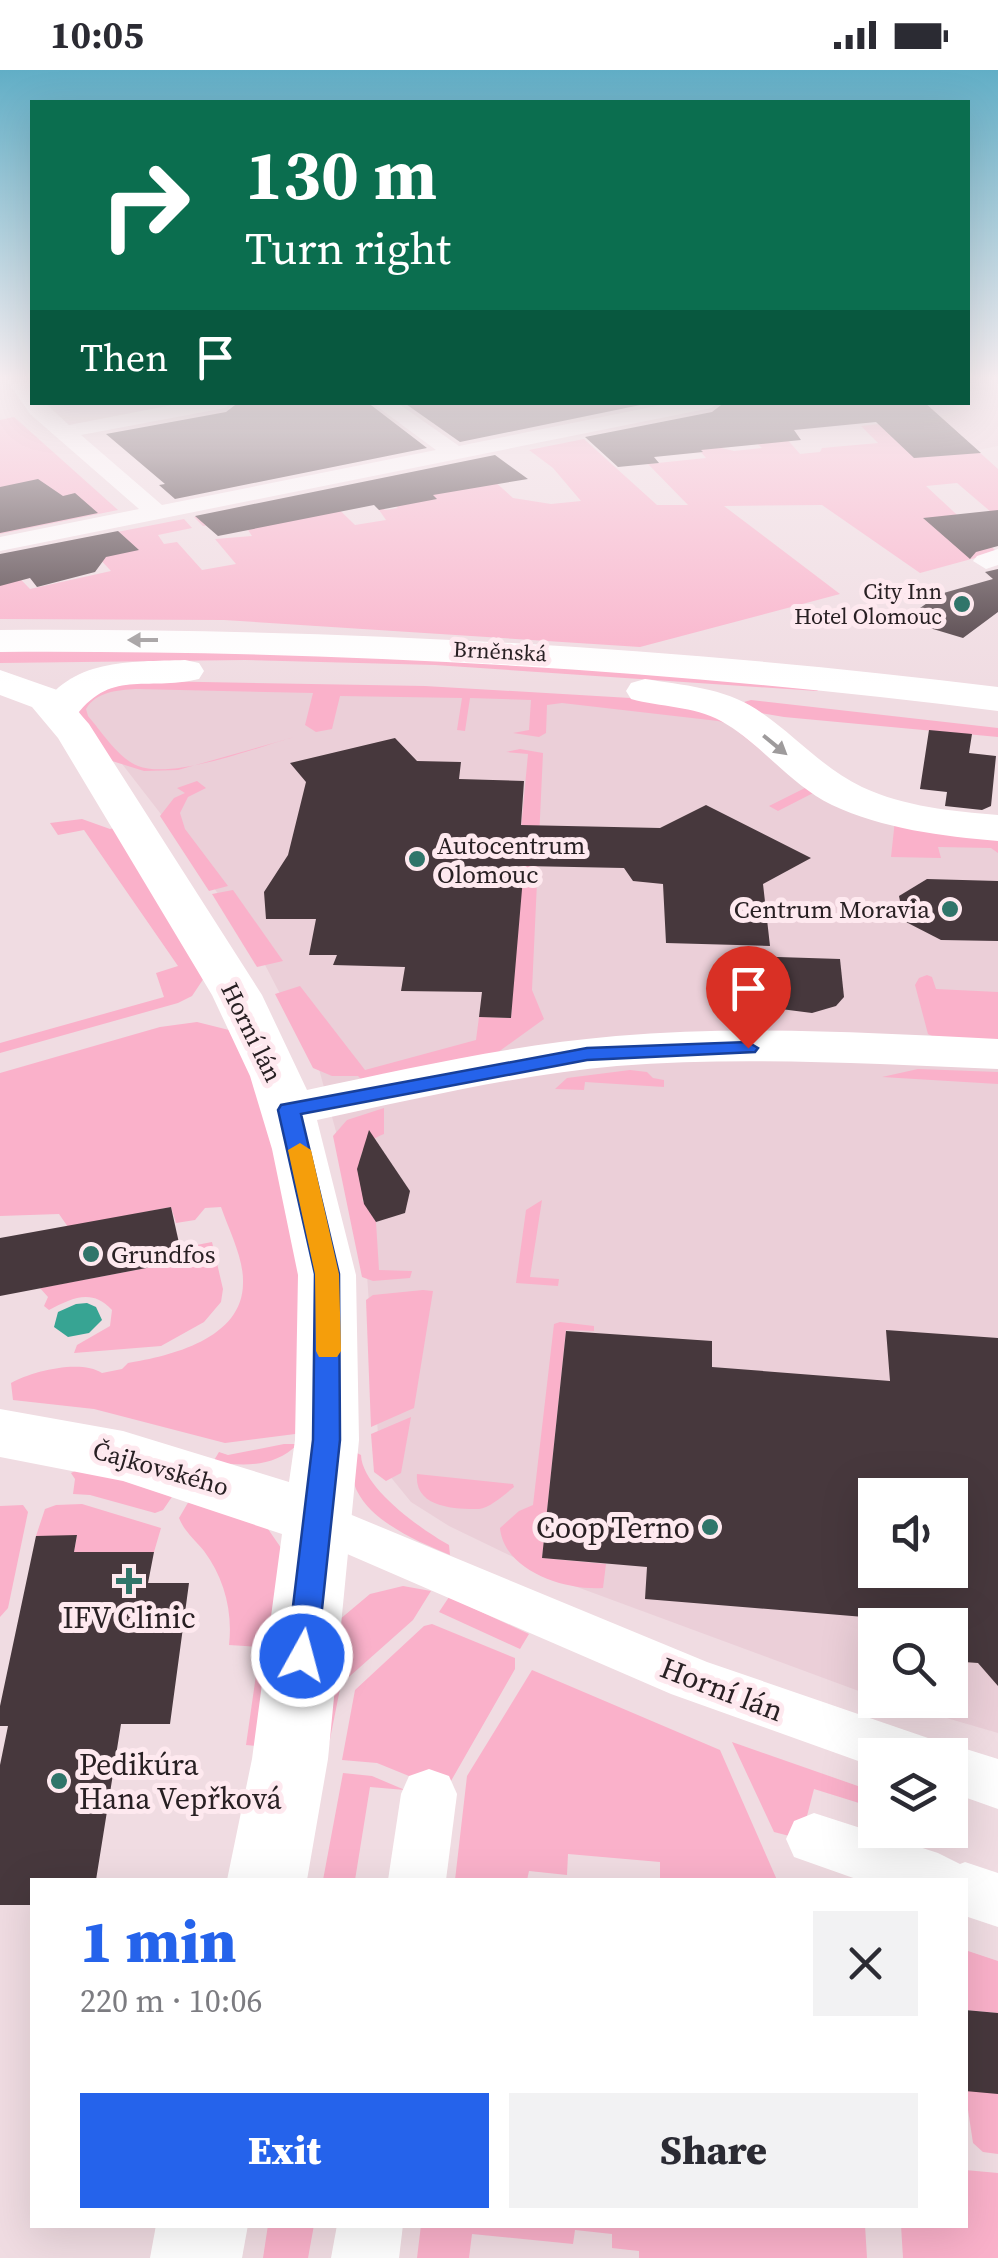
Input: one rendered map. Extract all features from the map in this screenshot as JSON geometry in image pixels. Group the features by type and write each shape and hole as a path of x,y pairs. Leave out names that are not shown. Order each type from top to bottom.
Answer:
{"main road":[{"name":"Brněnská","path":"0,641 241,641 554,654 824,677 998,699"},
{"name":"Brněnská","path":"0,669 232,667 553,678 725,690 998,720"},
{"path":"59,712 66,696 96,681 232,667"},
{"path":"553,678 710,703 741,717 827,785 850,797 907,816 998,828"},
{"name":"Horní lán","path":"0,682 33,692 59,712 237,995 289,1110 327,1274 329,1390 318,1520 290,1759 267,1878"},
{"path":"289,1110 512,1066 620,1050 766,1048 998,1054"},
{"name":"Čajkovského","path":"0,1433 71,1442 172,1466 318,1520"},
{"path":"196,2258 201,2228"}],"street":[{"path":"120,481 156,512"},
{"path":"0,544 317,481"},
{"name":"Horní lán","path":"318,1520 673,1671 861,1738"},
{"path":"968,1774 998,1784"},
{"path":"417,1878 429,1794"},
{"path":"814,1839 932,1878"},
{"path":"968,1890 998,1900"},
{"path":"365,2258 370,2228"}],"shaded area":[{"path":"0,481 86,481 118,510 0,534"},
{"path":"488,481 494,481 513,498 551,504 581,501 564,481 631,481 657,505 688,505 665,481 998,481 998,518 957,483 926,486 997,552 920,573 822,505 724,506 840,594 640,647 224,620 0,619 0,558 30,589 111,571 81,539 184,519 192,528 158,535 164,544 177,542 202,570 236,564 215,539 252,536 248,530 252,529 241,520 203,526 194,517 322,493 355,525 386,520 377,507 398,508 393,504"},
{"path":"0,649 326,651 823,686 817,691 435,665 245,660 0,663"},
{"path":"149,681 425,686 664,700 713,711 819,790 778,811 769,806 807,787 728,724 718,721 562,703 547,705 546,733 539,737 513,733 529,730 531,700 470,698 465,731 457,730 462,698 340,696 332,729 316,732 305,725 313,693 136,689 101,695 86,709 88,716 131,762 154,769 195,765 178,770 144,771 112,761 77,709 89,690"},
{"path":"115,685 518,694 728,721 813,788 998,840 998,1733 947,1718 968,1718 968,1608 858,1608 858,1691 569,1584 449,1526 411,1502 380,1464 367,1275 347,1172 319,1069 263,961 188,849 81,711 88,693"},
{"path":"744,702 998,728 998,737 784,717 761,713"},
{"path":"298,736 240,754 195,765"},
{"path":"520,749 543,753 532,990 544,1019 494,1055 364,1082 358,1076 332,1076 313,1068 275,994 300,986 365,1070 476,1040 479,1017 511,1018 512,1010 505,1001 528,754 506,752"},
{"path":"197,781 206,788 188,797 180,813 185,829 228,886 209,891 160,816 174,798 185,793 177,788"},
{"path":"82,819 110,829 118,827 204,978 192,996 178,1003 0,1053 0,1043 164,997 156,973 178,966 84,830 58,835 50,823"},
{"path":"895,820 998,836 998,853 991,848 938,847 941,858 891,857"},
{"path":"233,890 283,961 257,967 212,894"},
{"path":"927,975 932,977 936,989 998,992 998,1044 940,1040 928,1034 915,985"},
{"path":"197,1022 229,1030 265,1098 300,1272 303,1433 225,1443 94,1409 13,1400 11,1383 31,1374 70,1367 102,1373 183,1349 218,1331 240,1302 241,1264 221,1207 205,1208 195,1220 176,1223 171,1207 68,1227 59,1214 0,1216 0,1073 160,1027"},
{"path":"918,1069 998,1072 998,1084 882,1077"},
{"path":"630,1070 664,1080 664,1087 585,1082 584,1090 555,1089 567,1078"},
{"path":"384,1108 384,1134 366,1146 360,1160 371,1196 362,1200 376,1222 379,1270 412,1271 410,1278 373,1281 362,1277 333,1136 347,1120"},
{"path":"542,1200 530,1277 559,1279 558,1286 516,1283 526,1210"},
{"path":"212,1242 223,1289 221,1302 204,1322 161,1346 74,1353 77,1345 110,1326 112,1310 89,1297 49,1310 44,1306 48,1297 40,1288 184,1261 181,1248"},
{"path":"433,1291 414,1408 371,1427 366,1300 373,1295"},
{"path":"87,1303 96,1307 102,1320 89,1333 68,1337 54,1327 58,1312"},
{"path":"554,1324 594,1326 594,1331 566,1330 542,1558 606,1564 603,1588 555,1582 525,1567 504,1543 500,1528 519,1511 533,1505"},
{"path":"411,1417 401,1473 386,1481 374,1472 371,1434"},
{"path":"298,1444 269,1461 213,1462 219,1452 228,1455"},
{"path":"353,1451 361,1455 371,1481 382,1494 449,1545 450,1555 398,1530 374,1513 357,1491"},
{"path":"83,1467 178,1488 163,1510 155,1513 73,1494 75,1479 71,1473"},
{"path":"417,1474 514,1487 483,1508 448,1507 422,1494"},
{"path":"193,1494 268,1529 288,1558 265,1747 246,1745 260,1647 229,1645 230,1620 222,1584 211,1561 179,1518"},
{"path":"82,1504 161,1528 154,1552 74,1552 77,1536 36,1536 45,1509"},
{"path":"23,1505 28,1512 8,1608 0,1617 0,1506"},
{"path":"403,1586 431,1591 413,1620 341,1684 327,1754 339,1620 370,1594"},
{"path":"449,1597 529,1634 520,1649 439,1612"},
{"path":"432,1624 515,1658 515,1669 451,1781 409,1776 377,1763 342,1760 355,1690 424,1626"},
{"path":"532,1670 720,1750 776,1878 660,1878 660,1862 568,1854 567,1875 529,1871 527,1878 455,1878 467,1776"},
{"path":"732,1742 858,1786 858,1803 814,1789 801,1839 774,1832"},
{"path":"343,1773 372,1776 405,1790 370,1787 355,1878 323,1878"},
{"path":"968,1951 998,1961 998,2013 968,2010"},
{"path":"968,2090 998,2093 998,2154 983,2152 973,2143"},
{"path":"968,2170 998,2173 998,2258 903,2258 901,2228 968,2228"},
{"path":"268,2228 313,2228 308,2258 263,2258"},
{"path":"421,2228 865,2228 867,2258 639,2258 639,2251 612,2248 612,2234 575,2230 573,2244 472,2234 469,2258 417,2258"}],"building":[{"path":"41,481 63,496 75,493 98,513 0,533 0,487"},
{"path":"162,481 263,481 175,499 159,485 165,484"},
{"path":"367,481 515,481 433,495 437,499 379,510 374,505 218,536 195,516"},
{"path":"998,510 998,546 976,552 970,559 923,518"},
{"path":"118,531 139,550 106,557 95,572 37,587 30,578 0,586 0,554"},
{"name":"City Inn Hotel Olomouc","path":"998,569 998,612 963,638 903,620 940,594 993,579 985,572"},
{"path":"929,730 972,734 969,753 996,756 991,806 982,810 945,806 947,792 920,789"},
{"path":"395,738 417,761 461,762 459,779 524,781 521,825 660,828 706,805 811,858 763,884 770,946 666,943 663,884 633,881 624,868 524,866 511,1018 479,1017 482,992 401,991 405,967 333,965 337,955 309,955 316,919 266,919 264,892 288,855 306,782 290,763"},
{"name":"Centrum Moravia","path":"927,879 998,881 998,941 941,940 904,921 899,896"},
{"path":"747,956 840,959 844,997 836,1006 812,1013 773,1008 752,991"},
{"path":"369,1130 410,1191 405,1213 376,1222 364,1204 357,1169"},
{"name":"Grundfos","path":"171,1207 183,1261 0,1296 0,1238"},
{"name":"Coop Terno","path":"886,1330 998,1338 998,1686 978,1663 968,1662 968,1608 858,1608 858,1617 645,1599 647,1567 542,1558 566,1331 712,1341 712,1367 890,1381"},
{"path":"77,1535 74,1552 154,1552 148,1583 189,1583 170,1724 121,1724 96,1878 30,1878 30,1905 0,1905 0,1765 8,1726 0,1726 0,1706 36,1536"},
{"path":"968,2010 998,2013 998,2094 968,2091"}],"slow traffic":[{"path":"300,1150 327,1274 328,1351"}],"place":[{"name":"City Inn Hotel Olomouc","path":"962,604"},
{"name":"Autocentrum Olomouc","path":"417,859"},
{"name":"Centrum Moravia","path":"950,909"},
{"name":"Grundfos","path":"91,1254"},
{"name":"Coop Terno","path":"710,1527"},
{"name":"IFV Clinic","path":"129,1581"},
{"name":"Pedikúra Hana Vepřková","path":"59,1781"}],"route":[{"path":"302,1656 327,1440 327,1274 289,1110 587,1054 748,1048"}]}
